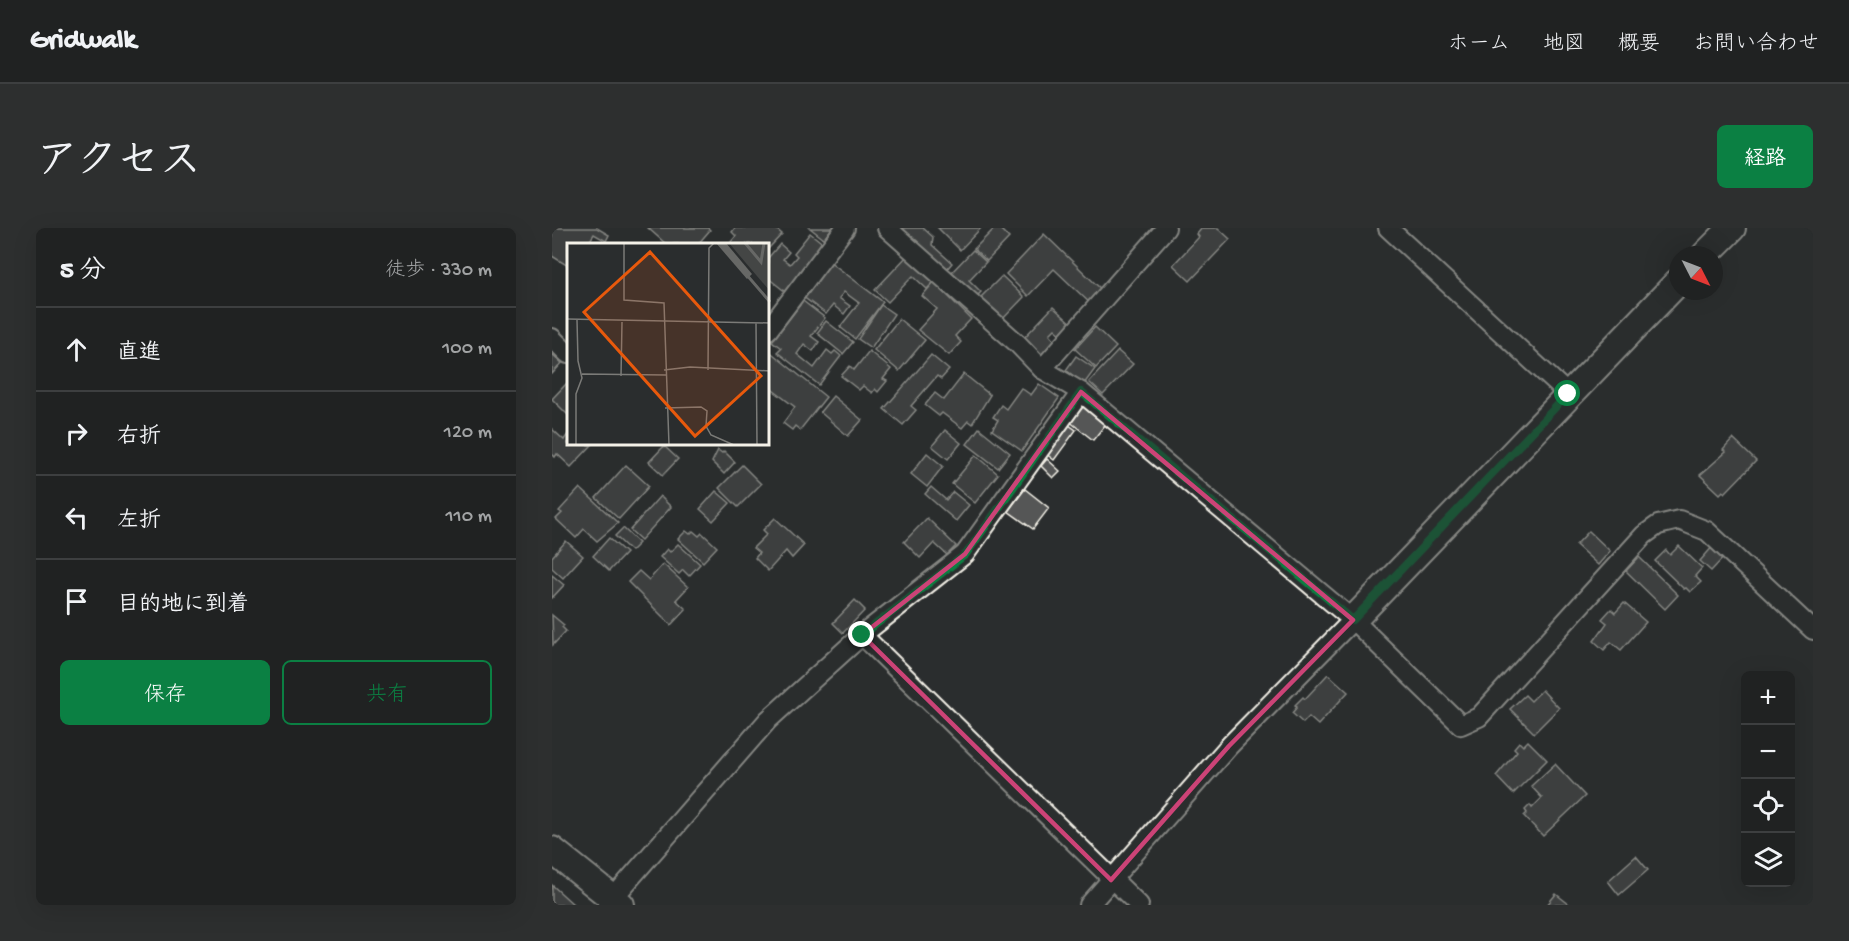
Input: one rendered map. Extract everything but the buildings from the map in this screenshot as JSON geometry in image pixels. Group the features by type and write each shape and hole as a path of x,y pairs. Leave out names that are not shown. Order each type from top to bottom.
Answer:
{"street":[{"path":"770,327 845,228"},
{"path":"887,228 1017,343 1042,369 1081,392 1353,620 1461,725 1479,717 1644,535 1658,525 1679,520 1707,531 1813,630"},
{"path":"1042,369 1167,228"},
{"path":"1388,228 1568,394"},
{"path":"1714,246 1732,228"},
{"path":"1089,905 1229,746 1669,291"},
{"path":"552,338 567,353"},
{"path":"552,850 614,902 768,720 862,635 966,554 1081,392"},
{"path":"862,635 1139,905"}],"highlighted area":[{"path":"1081,392 1353,620 1229,746 1111,880 862,635 965,554"}],"route":[{"path":"862,635 966,554 1081,392 1353,620 1568,394"}]}
